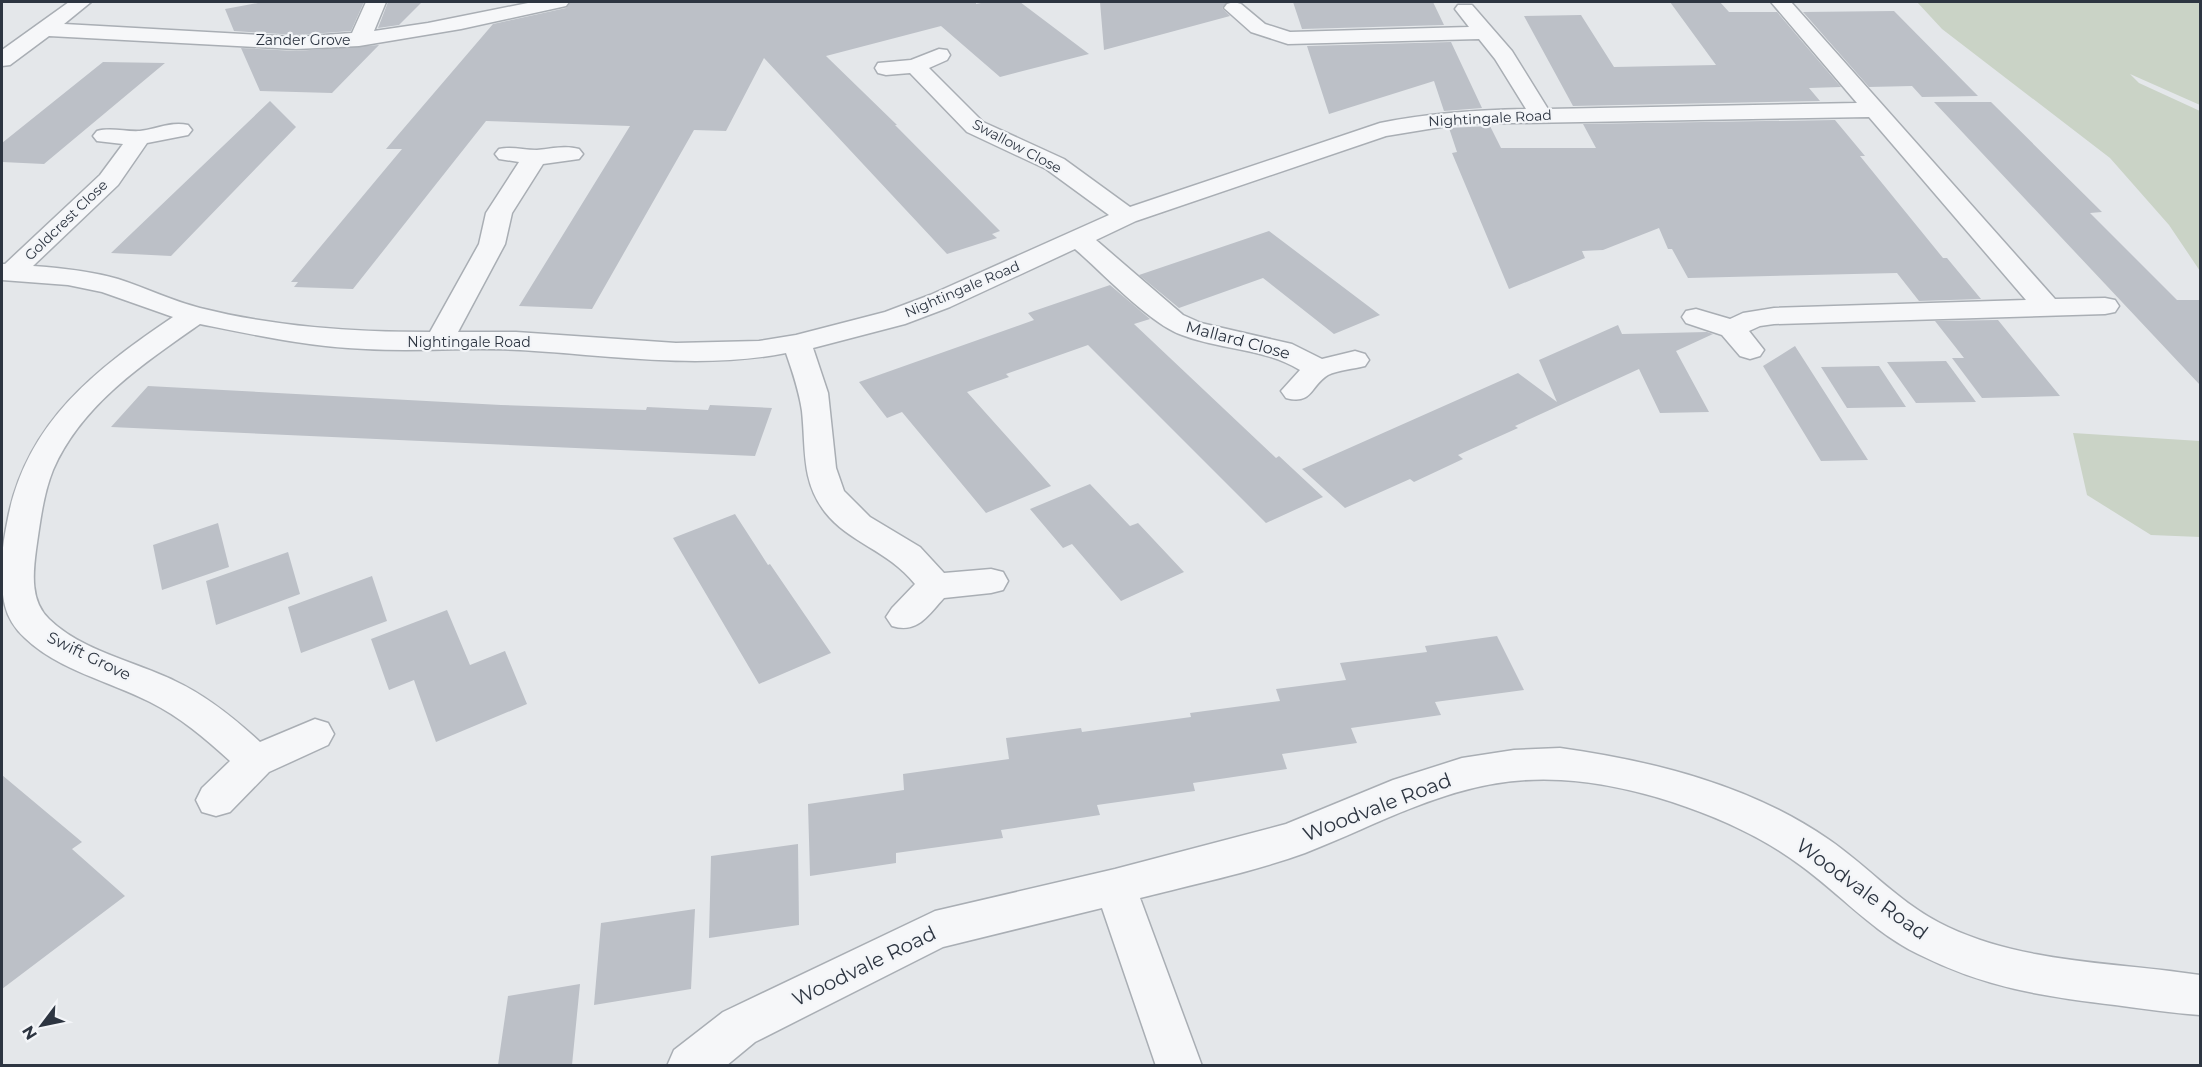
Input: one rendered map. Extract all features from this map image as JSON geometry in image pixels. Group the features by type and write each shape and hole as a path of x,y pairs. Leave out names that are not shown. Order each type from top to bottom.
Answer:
{"street":[{"path":"2,60 81,2"},
{"path":"359,40 376,2"},
{"name":"Zander Grove","path":"44,29 296,43 359,40 421,32 559,2"},
{"path":"1781,2 2046,306"},
{"path":"1235,7 1258,28 1288,38 1485,33"},
{"path":"1465,9 1504,56 1540,114"},
{"path":"886,68 915,66 939,55"},
{"name":"Swallow Close","path":"915,66 975,127 1055,164 1127,216"},
{"name":"Nightingale Road","path":"7,272 68,277 109,285 149,301 195,315 301,336 366,341 516,340 676,352 719,353 759,350 797,343 895,318 940,301 1127,216 1380,130 1417,122 1459,117 1540,114 1875,110"},
{"path":"105,136 139,138 180,130"},
{"name":"Goldcrest Close","path":"7,272 109,180 139,138"},
{"path":"507,154 535,157 571,154"},
{"path":"440,342 492,244 500,213 535,157"},
{"name":"Mallard Close","path":"1078,238 1173,321 1187,329 1279,348 1300,356 1318,369"},
{"path":"1732,329 1753,320 1774,316 2105,306"},
{"name":"Swift Grove","path":"195,315 140,352 109,377 81,405 58,435 38,467 27,502 15,577 20,608 37,630 67,648 163,691 210,718 255,761"},
{"path":"1696,316 1732,329 1750,350"},
{"path":"797,343 816,400 820,470 826,489 836,504 852,520 870,535 897,547 916,562 935,586"},
{"path":"1296,391 1318,369 1355,360"},
{"path":"904,617 935,586 991,581"},
{"path":"216,800 255,761 315,734"},
{"name":"Woodvale Road","path":"690,1065 740,1027 935,930 1115,887 1292,840 1407,791 1462,774 1514,765 1560,764 1619,772 1675,787 1741,810 1813,852 1893,917 1931,940 1979,961 2033,975 2200,995"},
{"path":"1115,887 1179,1065"}],"shaded area":[{"path":"1917,2 2200,2 2200,105 2130,74 2139,83 2200,111 2200,271 2169,225 2110,158 1942,29"},
{"path":"2073,433 2200,441 2200,537 2151,535 2087,495"}],"building":[{"path":"263,2 364,2 351,31 296,35 234,31 225,9"},
{"path":"388,2 422,2 399,25 378,28"},
{"path":"571,2 976,2 976,4 1020,2 1089,54 1000,77 941,26 826,56 1000,231 992,234 997,238 947,254 764,58 726,131 694,130 592,309 519,306 630,126 486,121 353,289 294,287 298,282 291,282 402,149 386,149 493,24 566,8"},
{"path":"1100,2 1228,2 1222,8 1230,16 1104,50"},
{"path":"1293,2 1433,2 1444,25 1302,29"},
{"path":"1670,2 1720,2 1729,12 1777,12 1841,87 1809,88 1820,101 1573,106 1524,16 1581,15 1614,67 1716,65"},
{"path":"1894,11 1978,96 1922,97 1912,86 1869,87 1803,12"},
{"path":"1451,42 1482,108 1444,111 1434,81 1329,114 1307,46"},
{"path":"379,45 332,93 260,91 241,48 296,51"},
{"path":"103,62 165,63 44,164 2,162 2,143"},
{"path":"270,101 296,127 171,256 111,253"},
{"path":"1934,102 1991,102 2102,212 2090,213 2177,300 2200,300 2200,385"},
{"path":"1835,120 1865,156 1860,156 1943,258 1947,258 1981,299 1919,301 1897,273 1688,278 1672,249 1668,249 1659,228 1603,250 1582,251 1585,258 1509,289 1452,153 1457,152 1449,128 1490,126 1501,148 1596,148 1583,124"},
{"path":"1269,231 1380,315 1334,334 1263,278 1179,308 1139,275"},
{"path":"1110,285 1150,319 1134,324 1276,458 1279,456 1323,497 1266,523 1088,345 1006,374 1009,377 967,392 1051,486 986,513 902,412 887,418 859,382 1034,320 1028,313"},
{"path":"1998,320 2060,396 1982,398 1952,358 1964,358 1935,321"},
{"path":"1618,325 1622,334 1707,332 1713,334 1676,351 1709,412 1660,413 1639,369 1458,455 1463,459 1414,482 1410,479 1345,508 1302,469 1518,373 1557,402 1539,360"},
{"path":"1795,346 1868,460 1821,461 1763,366"},
{"path":"1946,361 1976,402 1916,403 1887,362"},
{"path":"1879,366 1906,407 1847,408 1821,367"},
{"path":"148,386 501,405 646,410 647,407 708,410 710,405 772,408 755,456 111,427"},
{"path":"1090,484 1130,526 1138,523 1184,572 1121,601 1072,544 1063,548 1030,509"},
{"path":"735,514 768,565 770,564 831,653 759,684 673,538"},
{"path":"218,523 229,567 162,590 153,545"},
{"path":"288,552 300,594 216,625 206,581"},
{"path":"372,576 387,621 301,653 288,607"},
{"path":"447,610 470,665 505,651 527,704 436,742 414,680 389,690 371,639"},
{"path":"1497,636 1524,690 1435,702 1441,715 1351,728 1357,743 1282,754 1287,769 1193,783 1195,791 1097,805 1100,815 1001,830 1003,838 896,853 896,863 810,876 808,804 904,790 903,774 1009,759 1006,738 1081,728 1082,732 1191,717 1190,713 1280,701 1276,689 1346,680 1340,663 1427,652 1425,646"},
{"path":"2,775 82,842 72,849 125,896 2,989"},
{"path":"798,844 799,925 709,938 711,856"},
{"path":"695,909 691,989 594,1005 601,923"},
{"path":"580,984 572,1065 498,1065 508,996"}]}
